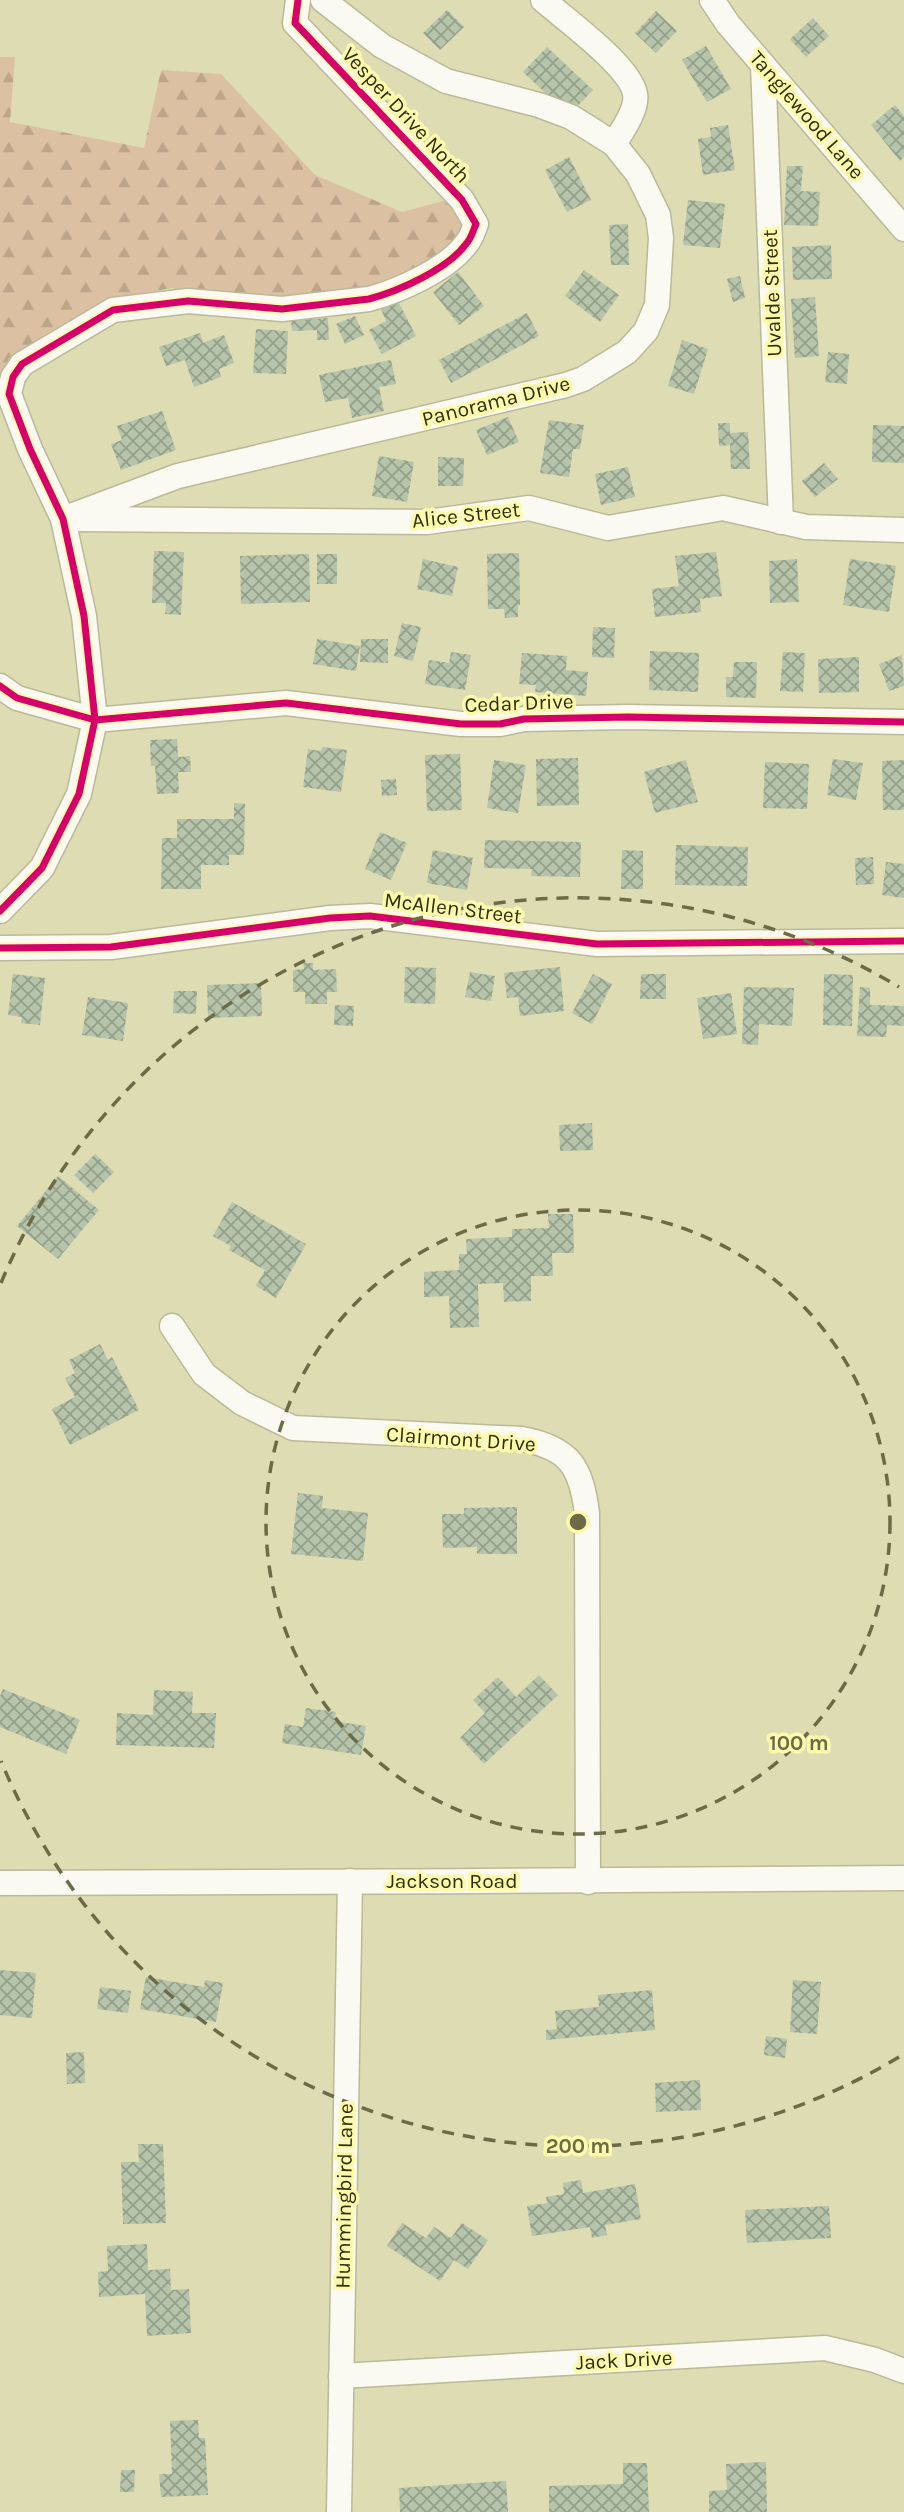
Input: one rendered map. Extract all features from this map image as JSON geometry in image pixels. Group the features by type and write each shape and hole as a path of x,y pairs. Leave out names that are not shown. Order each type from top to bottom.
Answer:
{"street":[{"name":"Vesper Drive North","path":"63,519 30,449 9,394 13,377 22,364 113,310 188,301 282,309 369,299 412,283 441,266 466,245 477,224 462,200 295,23 298,0"},
{"name":"Panorama Drive","path":"63,519 178,476 566,385 583,379 627,352 646,331 657,305 661,238 658,215 638,174 614,144 572,117 539,105 446,81 382,46 323,0"},
{"path":"543,0 621,68 633,86 636,96 634,106 614,144"},
{"name":"Tanglewood Lane","path":"712,0 728,24 904,229"},
{"name":"Uvalde Street","path":"763,65 781,522"},
{"name":"Alice Street","path":"63,519 427,522 529,508 608,528 723,508 806,527 904,530"},
{"path":"0,911 42,868 79,794 95,720 84,616 63,519"},
{"path":"6,697 95,720"},
{"name":"Cedar Drive","path":"95,720 286,703 461,724 500,724 524,719 628,717 904,722"},
{"name":"McAllen Street","path":"0,948 111,947 330,918 370,916 597,944 904,942"},
{"name":"Clairmont Drive","path":"172,1326 204,1374 242,1403 293,1428 522,1439 552,1447 564,1454 573,1464 584,1487 587,1513 588,1882"},
{"name":"Jackson Road","path":"0,1883 588,1882 904,1878"},
{"name":"Hummingbird Lane","path":"339,2512 350,1881"},
{"name":"Jack Drive","path":"341,2376 825,2348 874,2360 904,2371"}],"green space":[{"path":"0,57 15,57 10,122 144,148 161,70 221,74 315,175 402,212 447,200 468,224 454,248 427,268 342,298 232,299 171,288 111,300 9,358 0,381"}],"building":[{"path":"447,10 464,27 440,50 423,33"},
{"path":"656,11 677,31 656,53 635,33"},
{"path":"813,18 829,36 806,57 790,39"},
{"path":"706,46 731,89 707,102 682,60"},
{"path":"547,47 593,90 569,115 523,72"},
{"path":"895,105 904,116 904,157 900,161 871,125"},
{"path":"728,125 735,170 703,175 698,139 711,137 710,128"},
{"path":"569,157 591,200 567,212 545,170"},
{"path":"787,166 803,166 801,191 820,192 818,226 784,225"},
{"path":"688,200 725,204 720,248 683,245"},
{"path":"628,224 629,265 611,265 609,225"},
{"path":"831,245 832,279 793,280 792,247"},
{"path":"584,270 619,295 600,322 565,296"},
{"path":"458,272 484,306 459,325 433,292"},
{"path":"740,276 745,298 733,302 727,279"},
{"path":"815,297 819,356 795,358 791,299"},
{"path":"398,301 416,336 382,354 369,330 386,321 381,309"},
{"path":"527,313 539,336 451,383 439,360"},
{"path":"355,316 364,335 345,344 336,324"},
{"path":"328,318 329,340 317,340 317,330 292,331 291,320"},
{"path":"256,329 288,331 286,374 253,373"},
{"path":"200,333 203,343 224,335 234,363 219,369 221,377 194,387 185,360 166,366 159,347"},
{"path":"682,340 708,349 694,394 668,386"},
{"path":"828,352 849,354 847,384 825,382"},
{"path":"391,360 396,384 379,387 384,411 352,418 348,398 325,402 319,375"},
{"path":"162,411 176,450 121,470 111,444 122,440 117,426"},
{"path":"508,417 519,442 487,455 476,430"},
{"path":"549,420 584,425 580,449 573,449 569,477 540,473"},
{"path":"718,423 730,423 730,433 748,432 750,469 731,469 730,445 719,446"},
{"path":"873,425 904,426 904,463 872,462"},
{"path":"379,456 414,462 407,502 372,496"},
{"path":"438,457 464,458 463,486 438,486"},
{"path":"824,463 838,479 815,497 802,481"},
{"path":"628,467 635,497 601,505 595,474"},
{"path":"154,551 184,552 181,615 165,614 166,603 152,603"},
{"path":"716,552 722,596 700,599 701,612 655,617 652,589 679,586 675,556"},
{"path":"519,553 518,617 505,618 504,609 488,609 487,554"},
{"path":"309,554 310,602 241,604 240,556"},
{"path":"317,554 337,554 337,584 317,584"},
{"path":"423,559 458,567 452,596 417,589"},
{"path":"797,559 799,602 770,603 769,561"},
{"path":"850,559 896,566 889,612 843,605"},
{"path":"402,623 421,627 413,661 394,656"},
{"path":"593,627 615,628 614,658 592,657"},
{"path":"317,639 360,646 356,671 313,664"},
{"path":"361,639 388,639 388,663 360,662"},
{"path":"650,651 699,653 698,692 649,690"},
{"path":"451,652 471,655 465,690 425,684 429,660 449,663"},
{"path":"783,652 805,653 803,692 780,691"},
{"path":"522,653 567,656 566,670 588,672 586,696 535,692 536,685 519,684"},
{"path":"902,655 904,686 889,691 879,664"},
{"path":"859,657 859,692 819,693 818,659"},
{"path":"734,662 757,662 756,698 726,697 726,677 733,677"},
{"path":"177,739 178,757 190,756 191,772 178,772 179,793 157,794 155,766 151,766 150,740"},
{"path":"322,747 347,750 341,792 303,787 308,749 321,751"},
{"path":"460,754 462,810 427,811 425,755"},
{"path":"578,758 579,805 537,806 536,759"},
{"path":"833,759 863,763 856,800 827,795"},
{"path":"494,760 526,765 518,813 487,808"},
{"path":"686,760 698,802 655,813 644,772"},
{"path":"904,760 904,810 883,810 882,761"},
{"path":"765,762 809,764 807,809 763,808"},
{"path":"396,779 397,795 382,796 381,780"},
{"path":"234,803 245,804 244,855 229,855 229,865 201,865 201,889 161,889 162,838 177,838 177,819 234,819"},
{"path":"380,832 407,843 391,880 365,869"},
{"path":"485,840 581,842 580,877 531,876 532,869 484,868"},
{"path":"676,845 748,847 747,886 675,885"},
{"path":"433,850 473,858 467,890 427,883"},
{"path":"622,850 643,851 643,889 621,889"},
{"path":"873,857 874,884 856,885 855,858"},
{"path":"886,862 904,864 904,898 882,895"},
{"path":"303,963 313,963 313,970 336,969 337,992 327,992 327,1004 305,1004 305,992 293,992 293,970 304,969"},
{"path":"405,967 436,968 435,1004 404,1003"},
{"path":"560,967 564,1011 520,1016 518,997 507,998 504,973"},
{"path":"470,972 495,976 491,1001 465,997"},
{"path":"13,974 45,978 40,1025 21,1023 22,1017 8,1015"},
{"path":"593,974 612,984 592,1024 572,1013"},
{"path":"641,974 666,974 666,999 640,999"},
{"path":"824,974 853,975 852,1026 823,1025"},
{"path":"261,983 262,1016 208,1018 207,985"},
{"path":"744,987 794,988 792,1026 759,1024 758,1045 742,1044"},
{"path":"860,987 870,988 870,1005 904,1006 904,1026 887,1025 886,1037 857,1036"},
{"path":"174,991 197,991 196,1014 173,1013"},
{"path":"731,993 737,1034 703,1039 697,998"},
{"path":"88,997 128,1003 123,1041 82,1035"},
{"path":"335,1005 354,1006 353,1026 334,1025"},
{"path":"592,1123 593,1150 560,1151 559,1125"},
{"path":"95,1154 114,1172 93,1193 74,1175"},
{"path":"58,1176 99,1210 58,1259 17,1226"},
{"path":"232,1202 306,1244 276,1298 256,1286 265,1270 229,1250 231,1246 213,1236"},
{"path":"548,1214 573,1214 574,1253 552,1253 553,1276 531,1276 531,1301 504,1302 503,1283 478,1284 479,1327 450,1328 449,1296 424,1297 424,1272 459,1270 459,1254 467,1254 466,1239 512,1237 512,1229 549,1228"},
{"path":"100,1344 108,1360 112,1357 139,1410 70,1445 52,1409 75,1397 65,1378 75,1373 69,1360"},
{"path":"298,1493 323,1496 322,1508 368,1513 363,1561 291,1554"},
{"path":"517,1507 517,1554 477,1554 477,1547 443,1548 442,1514 464,1514 464,1508"},
{"path":"539,1675 558,1695 484,1764 460,1738 485,1713 473,1700 498,1677 516,1697"},
{"path":"3,1689 80,1720 66,1754 0,1727 0,1696"},
{"path":"154,1690 193,1692 192,1713 216,1713 214,1748 116,1745 117,1713 153,1715"},
{"path":"306,1708 336,1712 334,1721 366,1726 361,1755 282,1743 285,1724 303,1727"},
{"path":"0,1970 36,1973 32,2018 0,2015"},
{"path":"146,1977 204,1987 205,1980 223,1983 216,2022 140,2009"},
{"path":"793,1980 821,1982 817,2034 790,2032"},
{"path":"100,1987 131,1991 128,2013 97,2009"},
{"path":"652,1990 655,2030 546,2040 546,2030 557,2029 555,2011 599,2007 598,1995"},
{"path":"766,2036 787,2039 785,2058 764,2055"},
{"path":"84,2052 85,2083 67,2084 66,2053"},
{"path":"700,2080 701,2110 656,2112 655,2083"},
{"path":"138,2144 163,2144 166,2223 123,2224 121,2162 139,2162"},
{"path":"581,2180 583,2193 635,2184 641,2219 605,2225 607,2235 592,2238 590,2227 532,2236 527,2206 547,2203 546,2197 564,2194 563,2183"},
{"path":"829,2206 831,2238 747,2243 745,2210"},
{"path":"402,2223 426,2238 434,2227 451,2238 462,2223 488,2240 468,2269 454,2260 440,2281 387,2246"},
{"path":"147,2244 148,2270 170,2269 171,2290 189,2289 191,2333 147,2336 145,2294 99,2297 98,2272 108,2271 107,2246"},
{"path":"198,2420 199,2438 205,2438 208,2495 161,2497 159,2474 172,2474 170,2421"},
{"path":"766,2462 767,2512 709,2512 709,2491 727,2490 726,2464"},
{"path":"623,2463 647,2463 649,2512 549,2512 549,2486 623,2484"},
{"path":"121,2470 135,2470 134,2492 120,2492"},
{"path":"506,2481 508,2512 400,2512 399,2488"}],"cycle path":[{"path":"0,911 42,868 79,794 95,720 84,616 63,519 30,449 9,394 13,377 22,364 113,310 188,301 282,309 369,299 408,285 447,262 468,242 476,224 462,200 295,23 298,0"},
{"path":"0,686 17,698 95,720 286,703 461,724 500,724 524,719 628,717 904,722"},
{"path":"0,948 111,947 330,918 370,916 597,944 904,941"}]}
